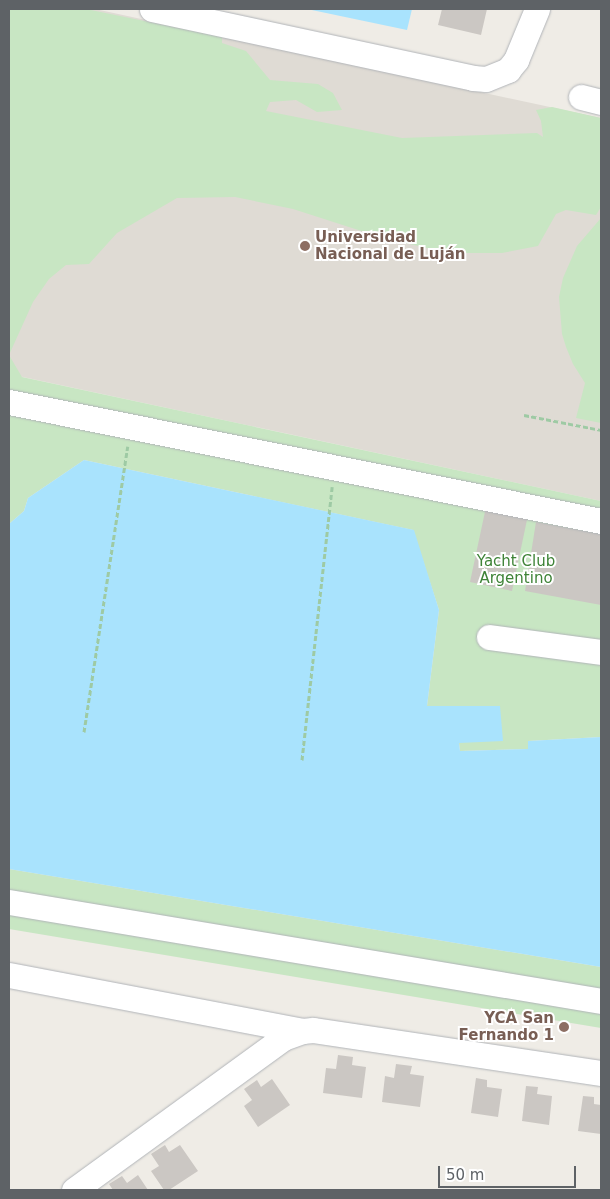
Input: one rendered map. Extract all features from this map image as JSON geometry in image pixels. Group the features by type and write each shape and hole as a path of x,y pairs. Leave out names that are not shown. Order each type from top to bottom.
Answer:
{"street":[{"path":"152,9 473,78 486,79 508,70 516,60 537,9"},
{"path":"9,402 601,521"},
{"path":"489,637 601,652"},
{"path":"9,902 601,1001"},
{"path":"9,975 302,1031"},
{"path":"74,1190 283,1038 302,1031 312,1030 601,1073"}],"path":[{"path":"524,415 601,430"},
{"path":"84,732 125,468"},
{"path":"302,760 329,512"}],"shaded area":[{"name":"Universidad Nacional de Luján","path":"9,9 95,9 601,118 601,501 9,374"}],"green space":[{"path":"9,9 86,9 222,37 222,43 246,51 270,80 318,84 333,93 342,110 317,112 296,100 270,102 266,111 402,138 537,133 543,137 541,121 536,110 552,107 601,118 601,207 596,215 566,210 556,214 538,246 502,253 448,253 380,237 293,209 235,197 177,198 117,233 89,264 66,265 49,279 33,302 9,355"},
{"path":"601,218 601,423 576,418 585,383 573,364 562,334 559,297 563,278 577,246"},
{"name":"Yacht Club Argentino","path":"9,355 22,377 601,501 601,737 528,741 529,749 460,751 459,743 499,706 427,706 439,610 413,530 84,460 28,498 24,511 9,524"},
{"path":"9,869 601,967 601,1028 9,929"}],"water":[{"path":"307,9 412,9 407,30"},
{"path":"84,460 414,530 439,610 427,706 500,706 503,741 459,743 460,751 528,749 528,741 601,737 601,967 9,869 9,524 24,511 28,498"}],"building":[{"path":"442,9 487,9 481,35 438,25"},
{"path":"486,507 528,515 512,591 470,582"},
{"path":"536,522 601,534 601,605 525,591"},
{"path":"338,1055 353,1057 352,1065 366,1067 362,1098 323,1093 326,1068 336,1069"},
{"path":"396,1064 412,1066 410,1074 424,1076 420,1107 382,1102 385,1076 394,1078"},
{"path":"476,1078 487,1080 487,1087 502,1089 498,1117 471,1113"},
{"path":"272,1079 290,1105 258,1127 244,1106 252,1100 244,1089 257,1080 261,1087"},
{"path":"526,1086 538,1087 537,1094 552,1096 549,1125 522,1121"},
{"path":"583,1096 594,1097 594,1104 601,1105 601,1134 578,1131"},
{"path":"165,1145 169,1152 180,1145 198,1171 169,1190 164,1190 151,1171 159,1166 151,1154"},
{"path":"138,1175 148,1190 113,1190 109,1184 122,1176 127,1183"}],"place":[{"name":"Universidad Nacional de Luján","path":"305,246"},
{"name":"YCA San Fernando 1","path":"564,1027"}]}
